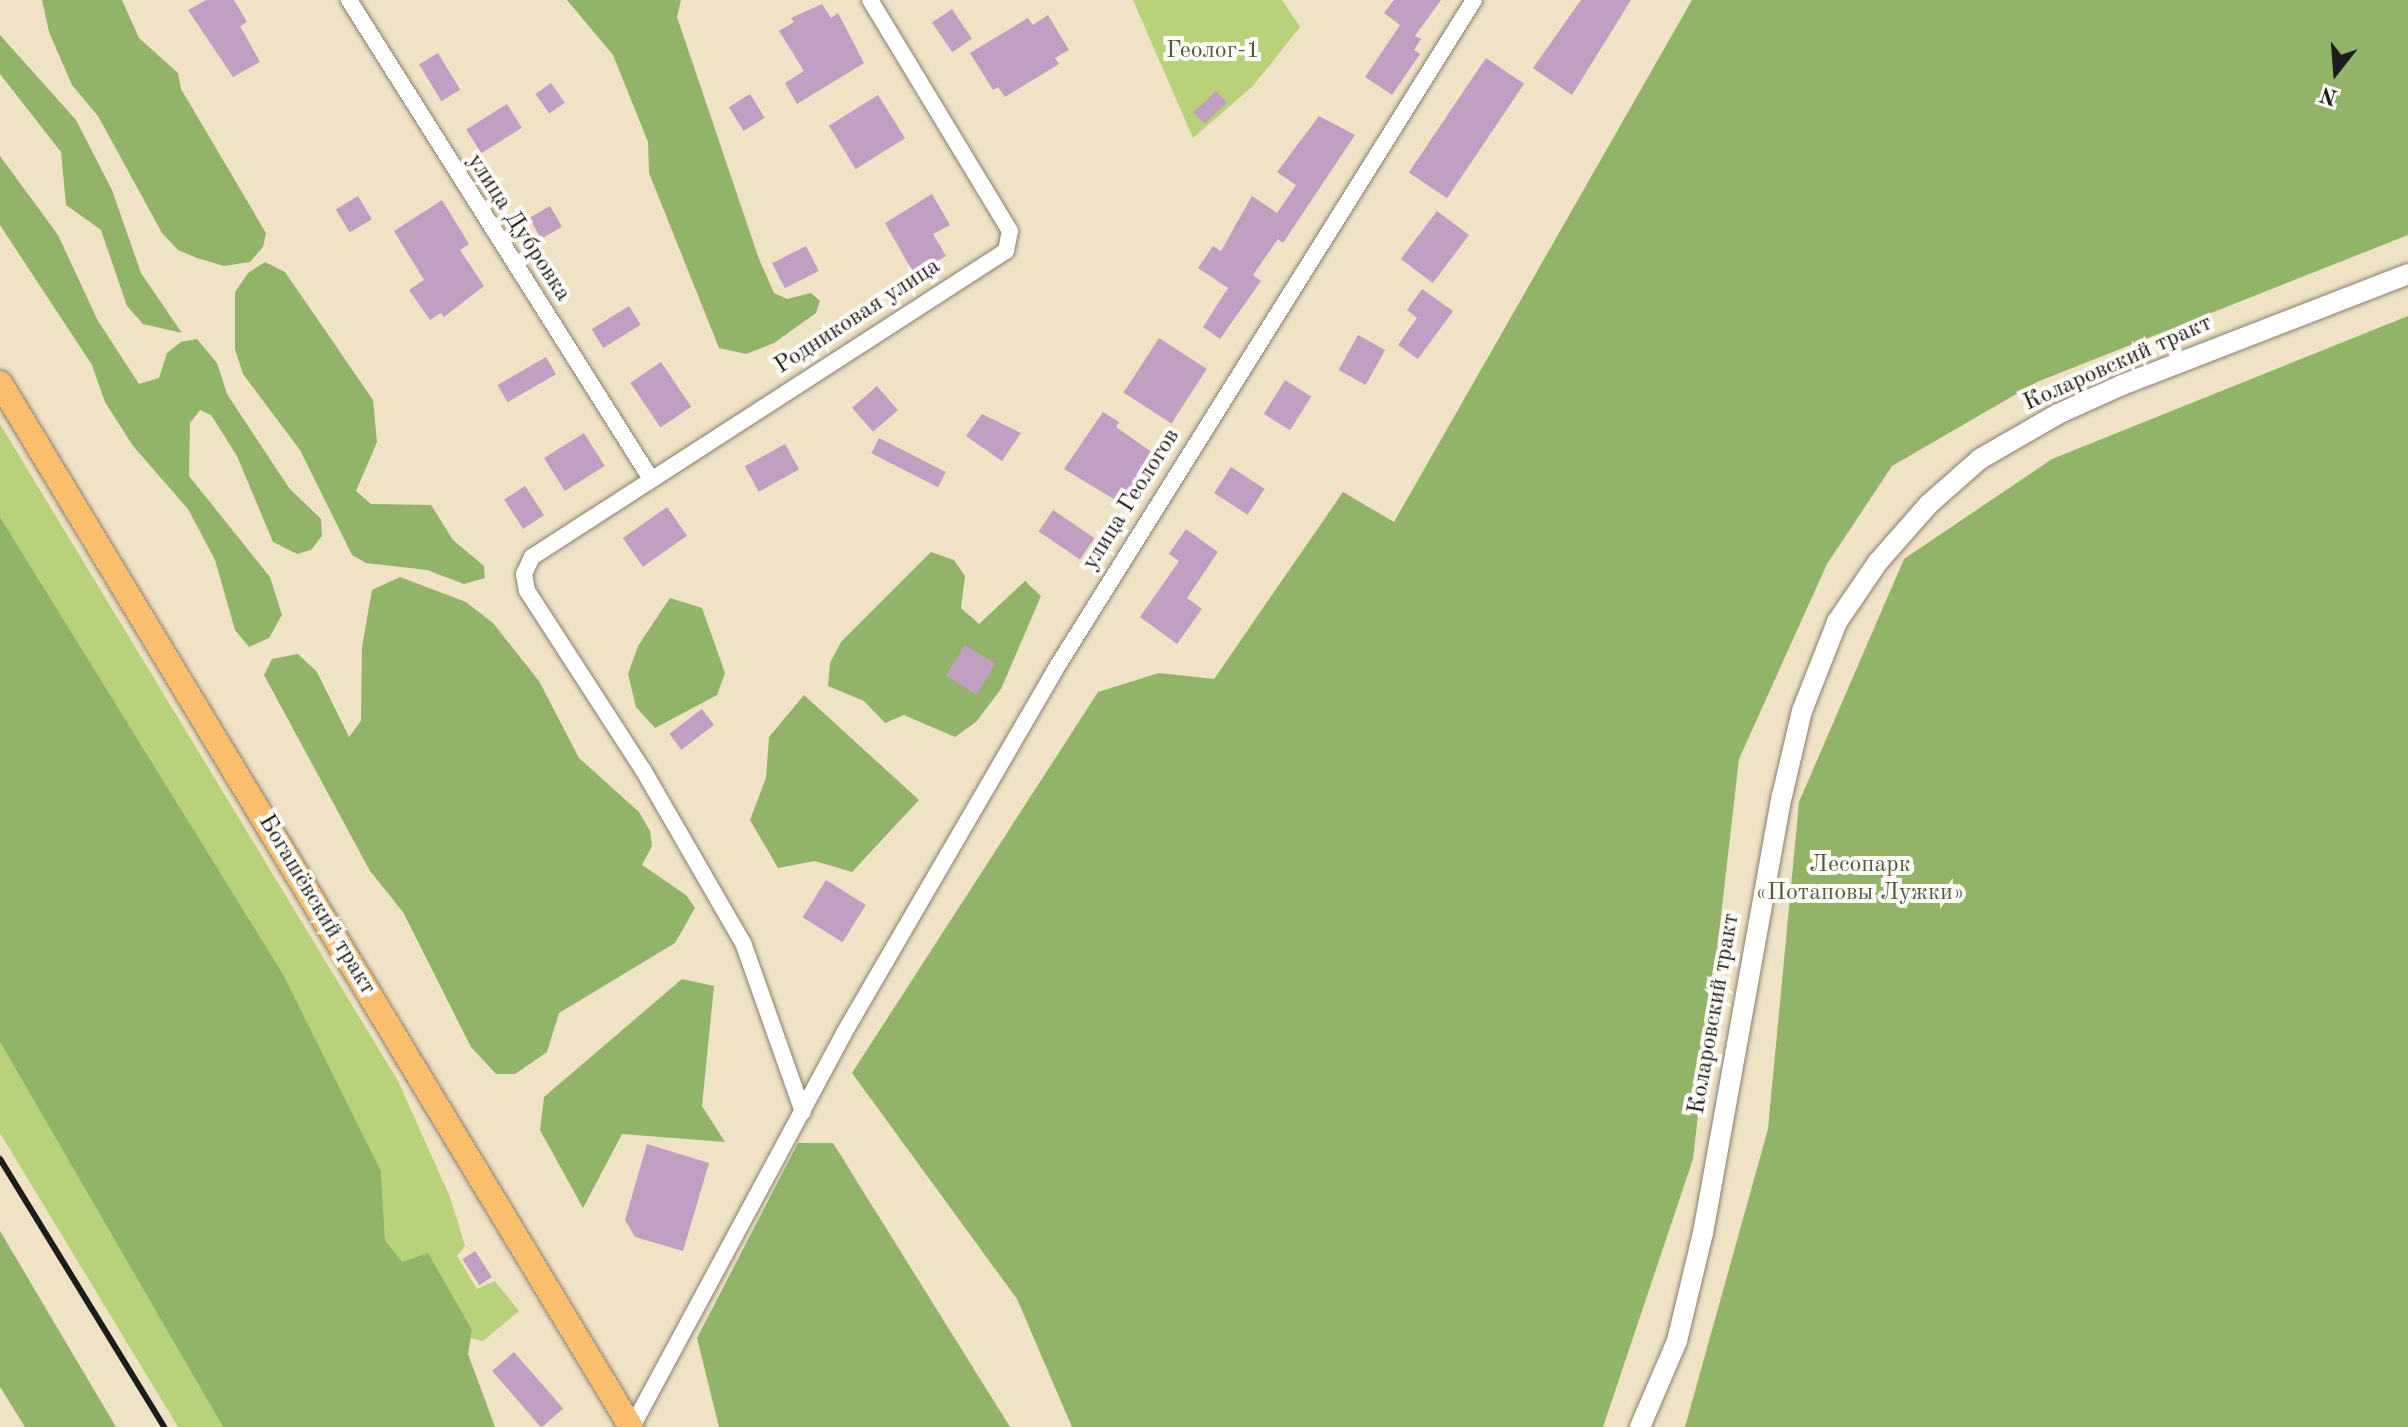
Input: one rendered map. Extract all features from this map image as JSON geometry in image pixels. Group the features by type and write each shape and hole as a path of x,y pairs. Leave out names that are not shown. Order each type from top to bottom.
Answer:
{"main road":[{"name":"Богашёвский тракт","path":"0,383 632,1427"}],"street":[{"name":"улица Дубровка","path":"349,0 651,479"},
{"name":"Родниковая улица","path":"803,1112 743,943 643,770 524,582 532,557 1006,251 1010,231 870,0"},
{"name":"улица Геологов","path":"632,1427 844,1033 1055,670 1474,0"},
{"name":"Коларовский тракт","path":"1640,1427 1681,1326 1703,1233 1782,796 1802,711 1837,622 1888,550 1929,504 1980,459 2058,414 2122,385 2408,274"}],"green space":[{"path":"42,0 122,0 139,38 178,73 181,89 266,233 263,247 250,262 224,266 197,258 178,250 162,233 98,116 72,85 49,32"},
{"path":"567,0 681,0 677,17 759,259 774,293 787,299 811,293 820,301 816,313 774,343 746,354 719,348 649,173 648,142 613,55"},
{"name":"Геолог-1","path":"1133,0 1282,0 1300,27 1253,86 1193,138"},
{"path":"1692,0 2408,0 2408,235 2037,382 1892,466 1827,564 1739,759 1693,1159 1603,1427 1072,1427 1017,1299 852,1073 1098,692 1159,673 1214,679 1343,492 1394,522"},
{"path":"0,35 76,120 112,190 141,273 182,333 143,324 127,306 101,230 66,205 61,152 0,74"},
{"path":"0,156 58,235 98,321 139,384 159,378 167,353 181,342 197,339 217,363 227,394 289,488 321,519 322,536 311,550 297,554 273,542 237,456 211,415 200,410 190,423 189,476 270,577 282,615 269,638 249,647 235,630 215,560 188,509 133,446 105,402 92,365 0,225"},
{"path":"265,262 285,272 373,400 377,442 356,491 371,504 431,505 453,540 484,566 485,578 464,584 427,570 366,563 352,555 300,450 243,374 235,349 235,292 248,273"},
{"name":"Лесопарк «Потаповы Лужки»","path":"2408,316 2408,1427 1685,1427 1768,1129 1799,802 1904,559 2052,459"},
{"path":"0,424 398,1081 450,1197 465,1246 457,1256 477,1289 495,1281 519,1311 483,1341 471,1338 472,1330 460,1313 401,1262 385,1240 381,1171 283,974 0,517"},
{"path":"0,517 283,974 381,1171 385,1240 402,1262 428,1253 472,1330 468,1354 495,1427 223,1427 0,1042"},
{"path":"931,552 954,560 965,576 961,608 979,624 1025,581 1041,596 1001,689 976,722 955,737 904,715 885,723 864,701 828,686 830,663 841,642"},
{"path":"400,577 466,602 493,623 539,681 579,758 639,812 650,831 652,846 642,865 686,895 695,908 675,943 559,1013 547,1052 515,1074 496,1074 471,1047 403,912 370,871 264,675 272,659 298,654 317,672 349,737 361,721 362,647 372,590"},
{"path":"670,598 702,608 725,673 717,695 655,728 636,707 628,674 638,646"},
{"path":"804,695 919,800 852,872 815,861 778,868 750,820 766,778 769,737"},
{"path":"682,979 714,986 702,1106 725,1142 622,1134 583,1208 540,1130 544,1097"},
{"path":"0,1042 223,1427 178,1427 0,1133"},
{"path":"798,1143 833,1143 1010,1427 719,1427 697,1338"},
{"path":"0,1231 116,1427 25,1427 0,1387"}],"building":[{"path":"206,0 234,0 247,22 240,26 260,62 233,77 188,10"},
{"path":"1394,0 1441,0 1415,36 1421,39 1414,50 1420,54 1392,95 1365,77 1400,25 1384,13"},
{"path":"1581,0 1631,0 1572,95 1533,68"},
{"path":"822,4 831,18 838,13 864,63 797,104 785,83 804,71 779,31 794,22 791,18"},
{"path":"952,9 972,39 952,52 932,22"},
{"path":"1048,15 1069,50 1055,58 1059,64 1005,97 998,87 993,90 970,53 1028,18 1033,25"},
{"path":"438,53 460,90 441,101 419,64"},
{"path":"1486,58 1524,84 1447,198 1409,172"},
{"path":"551,83 565,103 549,114 535,94"},
{"path":"1216,91 1227,103 1204,124 1193,112"},
{"path":"750,94 765,118 744,131 729,107"},
{"path":"878,95 905,138 856,169 829,126"},
{"path":"507,104 522,128 481,153 466,129"},
{"path":"1319,116 1355,135 1283,243 1278,239 1253,275 1261,281 1220,339 1203,327 1228,288 1198,268 1213,246 1221,251 1252,196 1277,213 1296,185 1277,172"},
{"path":"932,194 950,225 933,234 946,256 914,274 885,223"},
{"path":"358,196 372,219 350,233 336,209"},
{"path":"442,200 469,244 460,250 484,286 444,317 441,313 430,320 409,290 424,280 394,231"},
{"path":"550,206 562,227 541,239 529,218"},
{"path":"1437,211 1469,235 1433,283 1401,259"},
{"path":"806,246 819,271 785,288 772,263"},
{"path":"1422,289 1453,311 1418,359 1398,345 1417,318 1407,310"},
{"path":"629,306 641,325 603,348 592,329"},
{"path":"1358,335 1385,350 1366,385 1339,370"},
{"path":"1159,338 1207,369 1171,424 1124,393"},
{"path":"546,357 556,374 508,402 498,385"},
{"path":"661,362 691,407 661,427 630,383"},
{"path":"1285,380 1311,396 1290,430 1264,414"},
{"path":"877,386 898,410 873,432 852,408"},
{"path":"1103,412 1119,422 1116,427 1156,455 1122,504 1064,469"},
{"path":"982,414 1021,433 1002,461 966,436"},
{"path":"584,433 605,466 565,491 544,458"},
{"path":"879,438 946,472 938,487 871,453"},
{"path":"785,444 799,469 759,492 745,466"},
{"path":"1231,467 1265,489 1248,515 1214,493"},
{"path":"525,486 544,515 523,529 504,500"},
{"path":"667,507 687,536 643,567 623,538"},
{"path":"1053,510 1094,538 1080,560 1038,532"},
{"path":"1186,529 1218,552 1187,598 1202,609 1177,644 1140,617 1179,561 1169,554"},
{"path":"965,645 996,664 976,695 946,676"},
{"path":"702,709 714,725 681,750 669,734"},
{"path":"826,880 866,905 843,942 803,917"},
{"path":"647,1144 709,1163 683,1251 635,1237 625,1220"},
{"path":"475,1251 492,1277 479,1285 462,1259"},
{"path":"514,1352 563,1409 541,1427 492,1371"}],"railway":[{"path":"0,1159 164,1427"}]}
